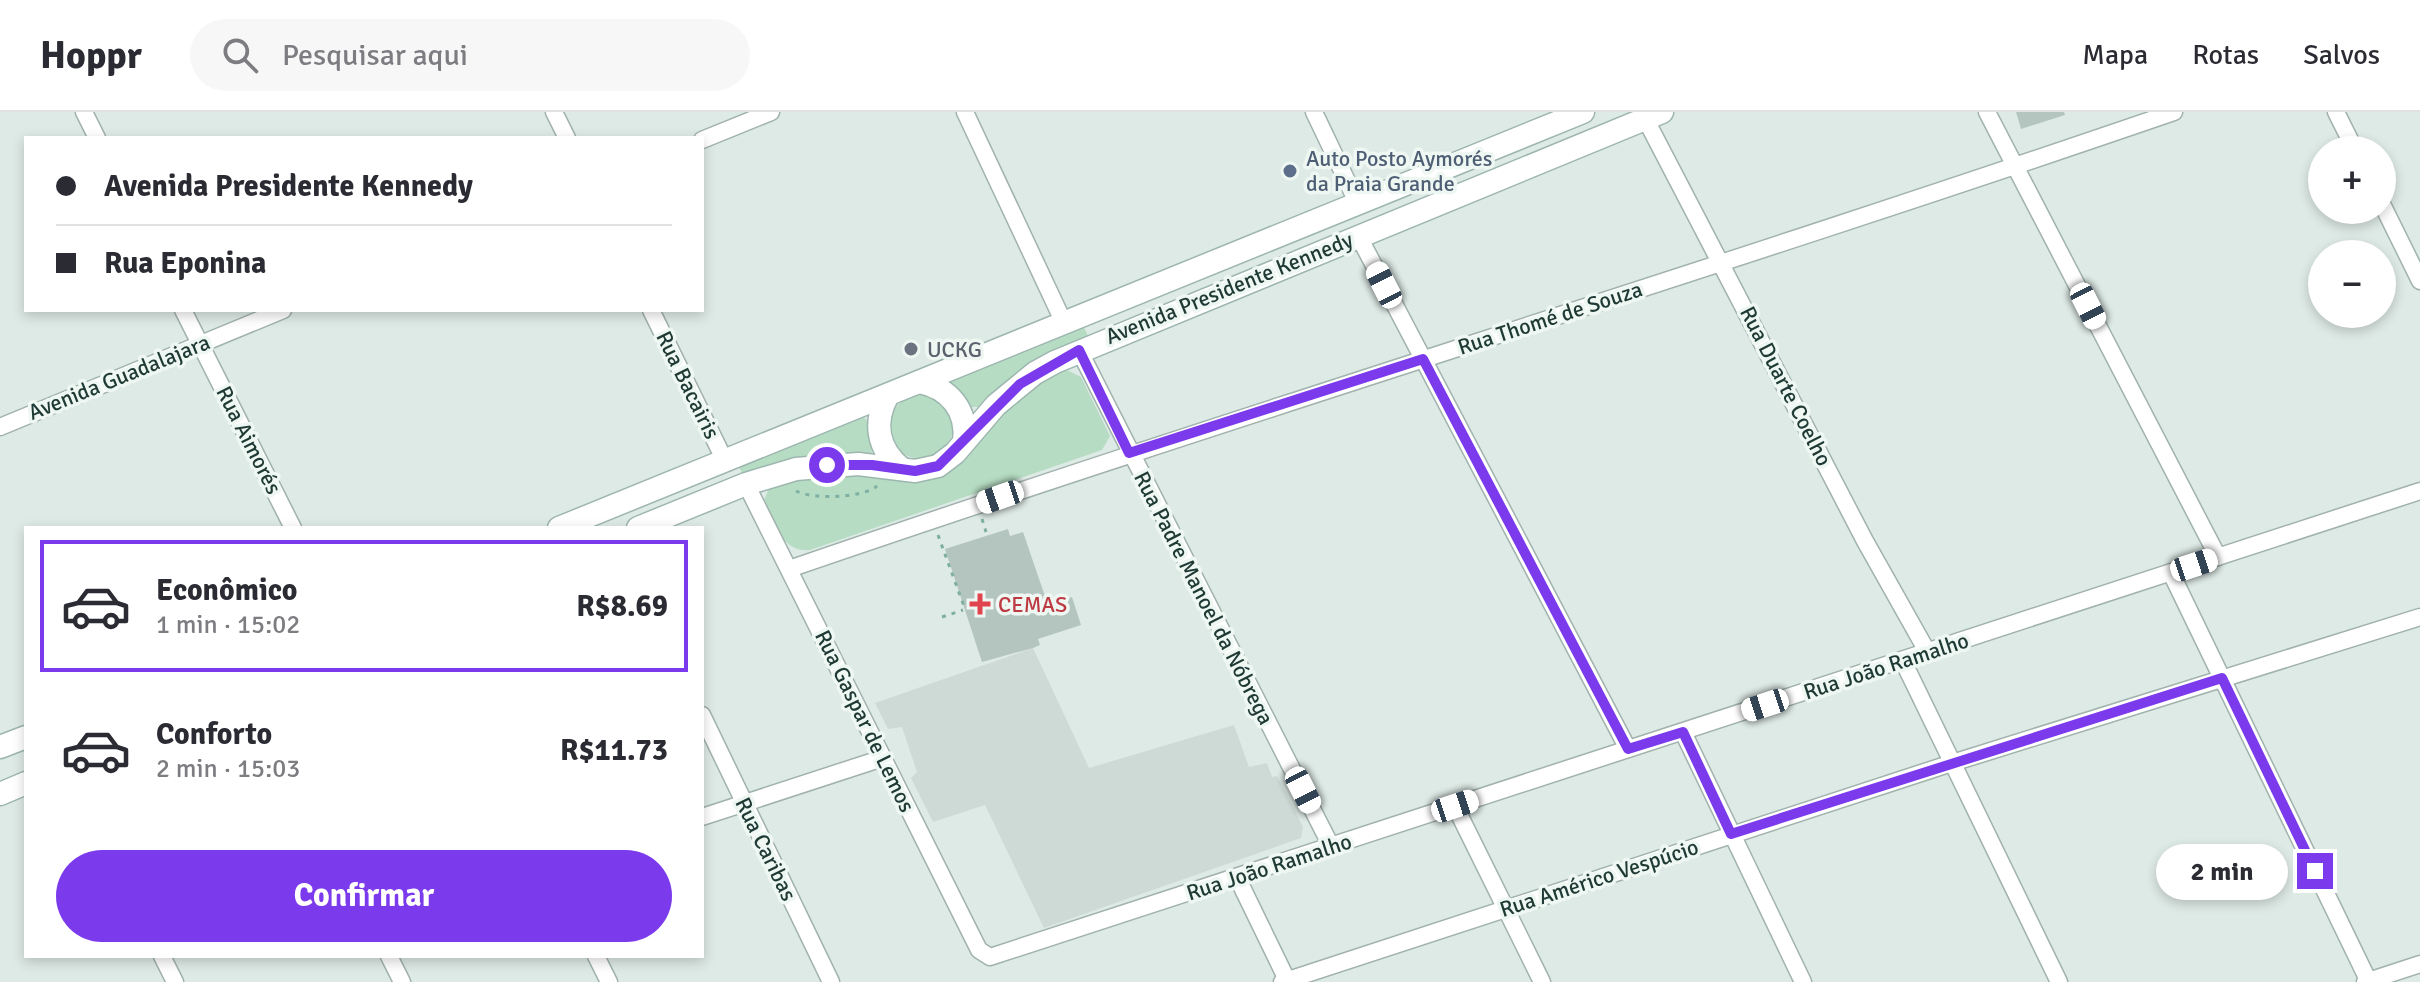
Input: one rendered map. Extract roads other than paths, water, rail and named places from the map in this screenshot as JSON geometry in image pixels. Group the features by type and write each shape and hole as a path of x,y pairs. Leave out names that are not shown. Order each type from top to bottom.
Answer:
{"main road":[{"name":"Avenida Presidente Kennedy","path":"564,526 1583,112"},
{"name":"Avenida Presidente Kennedy","path":"643,526 746,484 811,467 858,464 915,471 938,466 1020,384 1079,350 1654,115"},
{"path":"919,382 951,397 962,415 964,442"},
{"path":"888,395 879,414 879,436 888,455 902,469"},
{"path":"0,747 24,738"},
{"path":"0,794 24,784"}],"street":[{"path":"84,112 96,136"},
{"path":"554,112 566,136"},
{"path":"704,139 771,112"},
{"path":"965,112 1064,323"},
{"path":"1314,112 1357,202"},
{"path":"1987,112 2218,557"},
{"name":"Rua Thomé de Souza","path":"789,569 1129,453 1723,264 2174,112"},
{"path":"2336,112 2348,136"},
{"name":"Rua Duarte Coelho","path":"1654,115 1723,264 1865,541 1928,653"},
{"path":"2392,224 2420,281"},
{"path":"1358,235 1628,749"},
{"name":"Rua Aimorés","path":"184,312 292,526"},
{"name":"Avenida Guadalajara","path":"0,427 278,312"},
{"name":"Rua Bacairis","path":"652,312 725,461"},
{"name":"Rua Padre Manoel da Nóbrega","path":"1079,350 1331,846"},
{"name":"Rua Gaspar de Lemos","path":"746,484 979,950 986,956"},
{"name":"Rua João Ramalho","path":"986,956 1024,948 2420,491"},
{"path":"2171,573 2367,982 2420,964"},
{"name":"Rua Américo Vespúcio","path":"1286,981 1952,763 2420,617"},
{"path":"1903,661 2059,982"},
{"name":"Rua Caribas","path":"704,719 831,982"},
{"path":"1683,732 1803,982"},
{"path":"704,816 883,758"},
{"path":"1455,806 1542,982"},
{"path":"1237,877 1286,981"},
{"path":"163,958 175,982"},
{"path":"390,958 402,982"},
{"path":"597,958 609,982"}],"place":[{"name":"Auto Posto Aymorés da Praia Grande","path":"1290,171"},
{"name":"UCKG","path":"911,349"},
{"name":"CEMAS","path":"980,604"}]}
